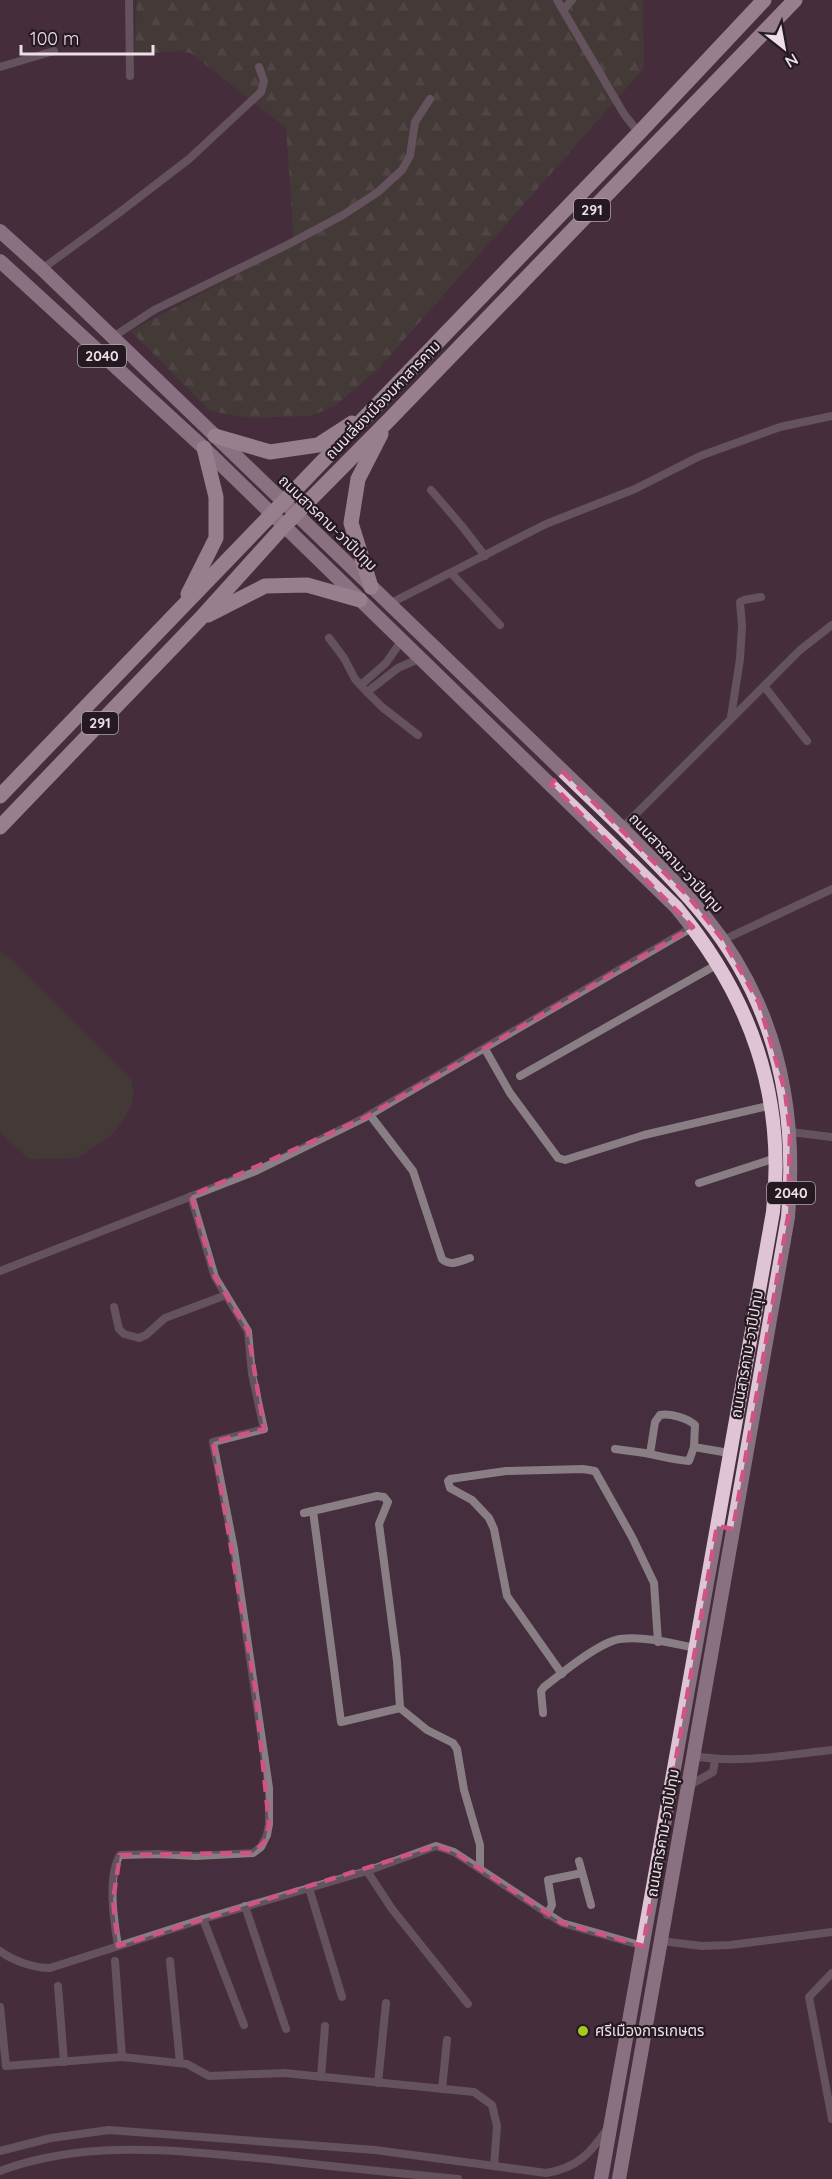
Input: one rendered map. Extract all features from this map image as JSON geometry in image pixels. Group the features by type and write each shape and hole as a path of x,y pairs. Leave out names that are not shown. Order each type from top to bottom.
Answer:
{"highway":[{"name":"ถนนเลี่ยงเมืองมหาสารคาม","path":"0,796 373,411 764,0"},
{"name":"ถนนเลี่ยงเมืองมหาสารคาม","path":"0,827 200,620 284,526 795,0"},
{"path":"215,436 270,452 318,445 373,411"},
{"path":"371,587 351,524 358,479 388,421"},
{"path":"181,608 216,538 216,497 204,448"},
{"path":"200,620 265,586 307,585 360,600"}],"main road":[{"name":"ถนนสารคาม-วาปีปทุม","path":"0,231 622,828 688,896 723,940 745,974 759,1003 774,1044 785,1091 790,1132 791,1186 788,1217 618,2179"},
{"name":"ถนนสารคาม-วาปีปทุม","path":"1,261 204,448 676,907 693,927 718,964 744,1011 758,1050 772,1105 776,1158 776,1183 772,1212 601,2179"},
{"path":"551,784 563,772"},
{"path":"717,1526 733,1529"}],"street":[{"path":"129,0 130,76"},
{"path":"557,0 624,114 639,133"},
{"path":"563,10 572,0"},
{"path":"0,67 54,51"},
{"path":"42,269 189,159 261,92 264,78 259,67"},
{"path":"113,337 154,310 296,240 343,215 378,192 402,170 410,156 415,122 430,99"},
{"path":"389,604 546,524 635,489 700,456 780,427 832,416"},
{"path":"431,490 484,556"},
{"path":"451,573 500,625"},
{"path":"731,717 740,659 742,626 740,602 761,597"},
{"path":"622,828 800,650 832,625"},
{"path":"329,638 364,689 382,707 418,735"},
{"path":"364,689 402,640"},
{"path":"364,689 398,668 421,658"},
{"path":"764,686 807,741"},
{"path":"723,940 832,889"},
{"path":"0,1271 256,1171 370,1115 693,927"},
{"path":"520,1076 718,964"},
{"path":"485,1049 510,1093 558,1158 565,1160 644,1135 772,1105"},
{"path":"370,1115 413,1171 442,1258 446,1263 451,1264 470,1258"},
{"path":"790,1132 832,1137"},
{"path":"699,1184 776,1158"},
{"path":"118,1946 113,1900 115,1867 120,1855 196,1856 253,1853 259,1850 265,1842 269,1824 269,1788 255,1687 234,1550 213,1442 264,1429 252,1374 248,1331 215,1277 191,1196"},
{"path":"114,1307 119,1329 123,1334 139,1338 165,1318 226,1295"},
{"path":"615,1449 689,1461 694,1447 696,1428 693,1423 662,1414 655,1422 650,1454"},
{"path":"694,1447 729,1453"},
{"path":"562,1674 507,1596 494,1529 489,1518 472,1500 450,1488 448,1481 450,1479 506,1471 583,1469 595,1471 632,1537 654,1583 658,1642"},
{"path":"400,1708 341,1722 309,1512 377,1496 384,1497 388,1503 379,1524 397,1661 400,1708 427,1730 453,1743 457,1749 464,1790 480,1845 480,1869"},
{"path":"543,1713 541,1691 582,1658 618,1639 695,1648"},
{"path":"693,1756 715,1760 754,1759 832,1750"},
{"path":"688,1786 710,1775 715,1760"},
{"path":"0,1951 32,1966 50,1968 245,1906 367,1871 436,1846 454,1852 562,1923 643,1946"},
{"path":"579,1861 591,1905"},
{"path":"367,1871 392,1909 468,2004"},
{"path":"547,1915 552,1905 548,1880 582,1873"},
{"path":"309,1887 342,1997"},
{"path":"245,1906 286,2029"},
{"path":"203,1919 244,2025"},
{"path":"660,1944 730,1945 832,1932"},
{"path":"115,1961 122,2057"},
{"path":"170,1961 180,2063"},
{"path":"832,1974 808,1997 832,2119"},
{"path":"58,1986 64,2062"},
{"path":"378,2083 386,2003"},
{"path":"0,2007 6,2066 122,2057 187,2064 209,2076 284,2073 474,2092 492,2105 497,2126 494,2166"},
{"path":"321,2077 325,2026"},
{"path":"442,2089 447,2040"},
{"path":"0,2151 51,2138 109,2130 375,2150 546,2173 562,2170 586,2156 597,2145 610,2124"},
{"path":"0,2171 23,2163 70,2153 120,2150 226,2155 458,2179"}],"highlighted area":[{"path":"563,772 688,896 723,940 759,1003 785,1091 790,1132 788,1217 733,1529 717,1526 643,1946 562,1923 454,1852 436,1846 118,1946 113,1900 120,1855 253,1853 265,1841 269,1824 255,1687 213,1442 264,1429 248,1331 215,1277 191,1196 364,1118 693,927 551,784"}],"green space":[{"path":"137,0 643,0 644,68 379,368 335,406 311,416 249,418 210,411 131,331 294,244 286,128 192,54 183,51 135,54"},
{"path":"0,952 4,953 131,1080 134,1093 131,1107 114,1133 78,1158 29,1159 0,1132"}],"place":[{"name":"ศรีเมืองการเกษตร","path":"583,2031"}]}
